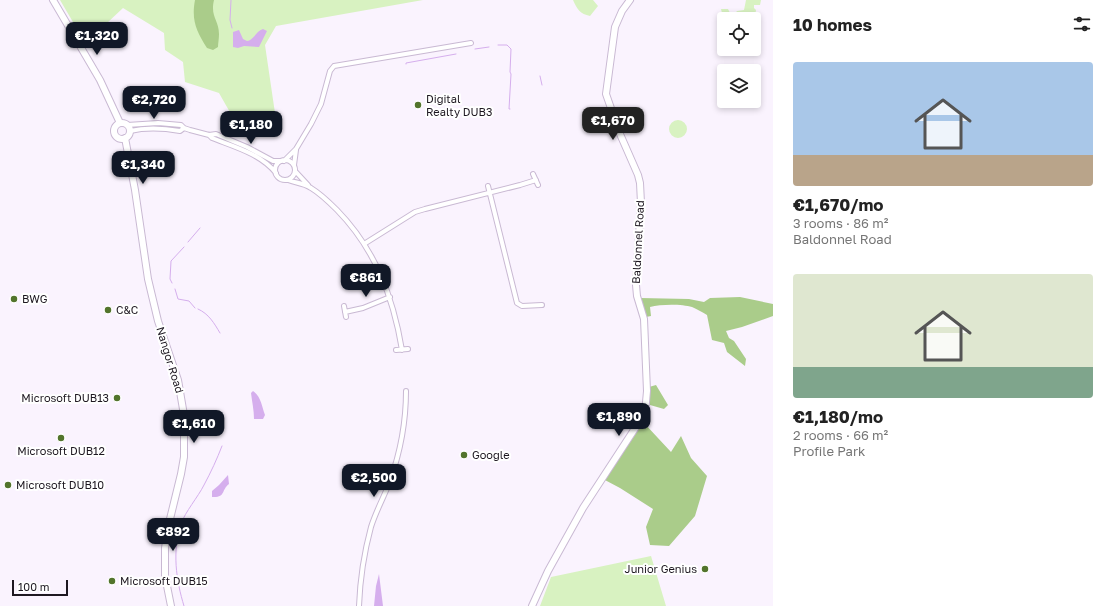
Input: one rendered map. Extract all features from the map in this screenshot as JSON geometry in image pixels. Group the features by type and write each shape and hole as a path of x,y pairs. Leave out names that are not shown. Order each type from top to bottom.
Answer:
{"main road":[{"name":"Nangor Road","path":"53,0 100,80 120,123 115,126 114,133 117,137 125,138 135,190 141,240 148,279 158,321 178,380 184,415 184,457 182,474 164,548 165,576 172,606"},
{"name":"Baldonnel Road","path":"532,606 543,579 582,508 645,413 647,391 645,326 642,308 637,296 636,285 640,222 640,183 638,175 613,118 606,94 615,27 622,10 630,0"},
{"path":"120,123 128,128 128,135 125,138"}],"street":[{"path":"276,173 277,165 296,149 311,124 321,104 330,71 334,66 471,43"},
{"path":"128,128 158,123 181,125 184,128 209,135 212,138 245,150 264,161 281,180 298,182 311,188"},
{"path":"128,128 154,128 180,131 184,128"},
{"path":"209,135 216,134 247,147 273,161 289,161 294,165"},
{"path":"288,180 293,177 295,171 294,165 296,149"},
{"path":"295,171 311,188 327,200 346,220 364,244 374,261 390,297 402,350"},
{"path":"533,174 538,185"},
{"path":"364,244 415,212 536,180"},
{"path":"488,186 517,303 522,306 542,305"},
{"path":"345,312 363,308 390,297"},
{"path":"344,306 346,317"},
{"path":"396,350 408,349"},
{"path":"359,606 362,576 369,535 399,452 404,427 406,391"}],"green space":[{"path":"60,0 423,0 276,26 265,45 276,120 240,130 219,93 185,82 183,62 165,50 164,33 123,8 106,24 83,39"},
{"path":"195,0 214,0 213,11 218,25 219,34 218,47 213,50 207,48 200,37 196,26 194,20"},
{"path":"573,0 593,0 598,6 590,16 579,11"},
{"path":"746,0 761,0 760,5 754,5 756,12 736,12 744,10"},
{"path":"721,9 728,9 730,12 722,12"},
{"path":"678,120 684,123 687,129 684,135 678,138 672,135 669,129 672,123"},
{"path":"740,297 773,304 773,316 726,331 729,338 734,341 746,359 745,366 727,352 724,343 712,340 707,315 692,307 683,305 665,305 650,307 651,316 646,317 640,298 689,299 704,302 710,298"},
{"path":"656,385 668,405 664,409 650,405 649,387"},
{"path":"644,423 671,452 681,436 691,458 707,476 695,516 669,546 650,545 646,527 653,509 603,479 641,424"},
{"path":"651,556 666,606 540,606 551,577"}],"shaded area":[{"path":"263,29 267,31 259,47 233,47 233,32 239,30 243,39 247,41"},
{"path":"253,391 256,393 261,402 265,415 263,419 254,419 251,393"},
{"path":"228,475 229,484 223,493 219,496 212,497 212,491"},
{"path":"379,574 383,606 374,606 376,586"}],"waterway":[{"path":"231,0 230,20 232,28"},
{"path":"498,45 507,45 511,49 510,109"},
{"path":"475,49 489,47"},
{"path":"406,64 456,54"},
{"path":"540,76 542,85"},
{"path":"188,242 200,228"},
{"path":"172,283 170,279 171,261 184,247"},
{"path":"175,289 178,299 189,301 195,308"},
{"path":"198,309 208,316 220,333"},
{"path":"184,606 176,565 178,534 183,519 204,485 222,446"}],"place":[{"name":"Digital Realty DUB3","path":"418,105"},
{"name":"BWG","path":"14,299"},
{"name":"C&C","path":"108,310"},
{"name":"Microsoft DUB13","path":"117,398"},
{"name":"Microsoft DUB12","path":"61,438"},
{"name":"Google","path":"464,455"},
{"name":"Microsoft DUB10","path":"8,485"},
{"name":"Junior Genius","path":"705,569"},
{"name":"Microsoft DUB15","path":"112,581"}]}
